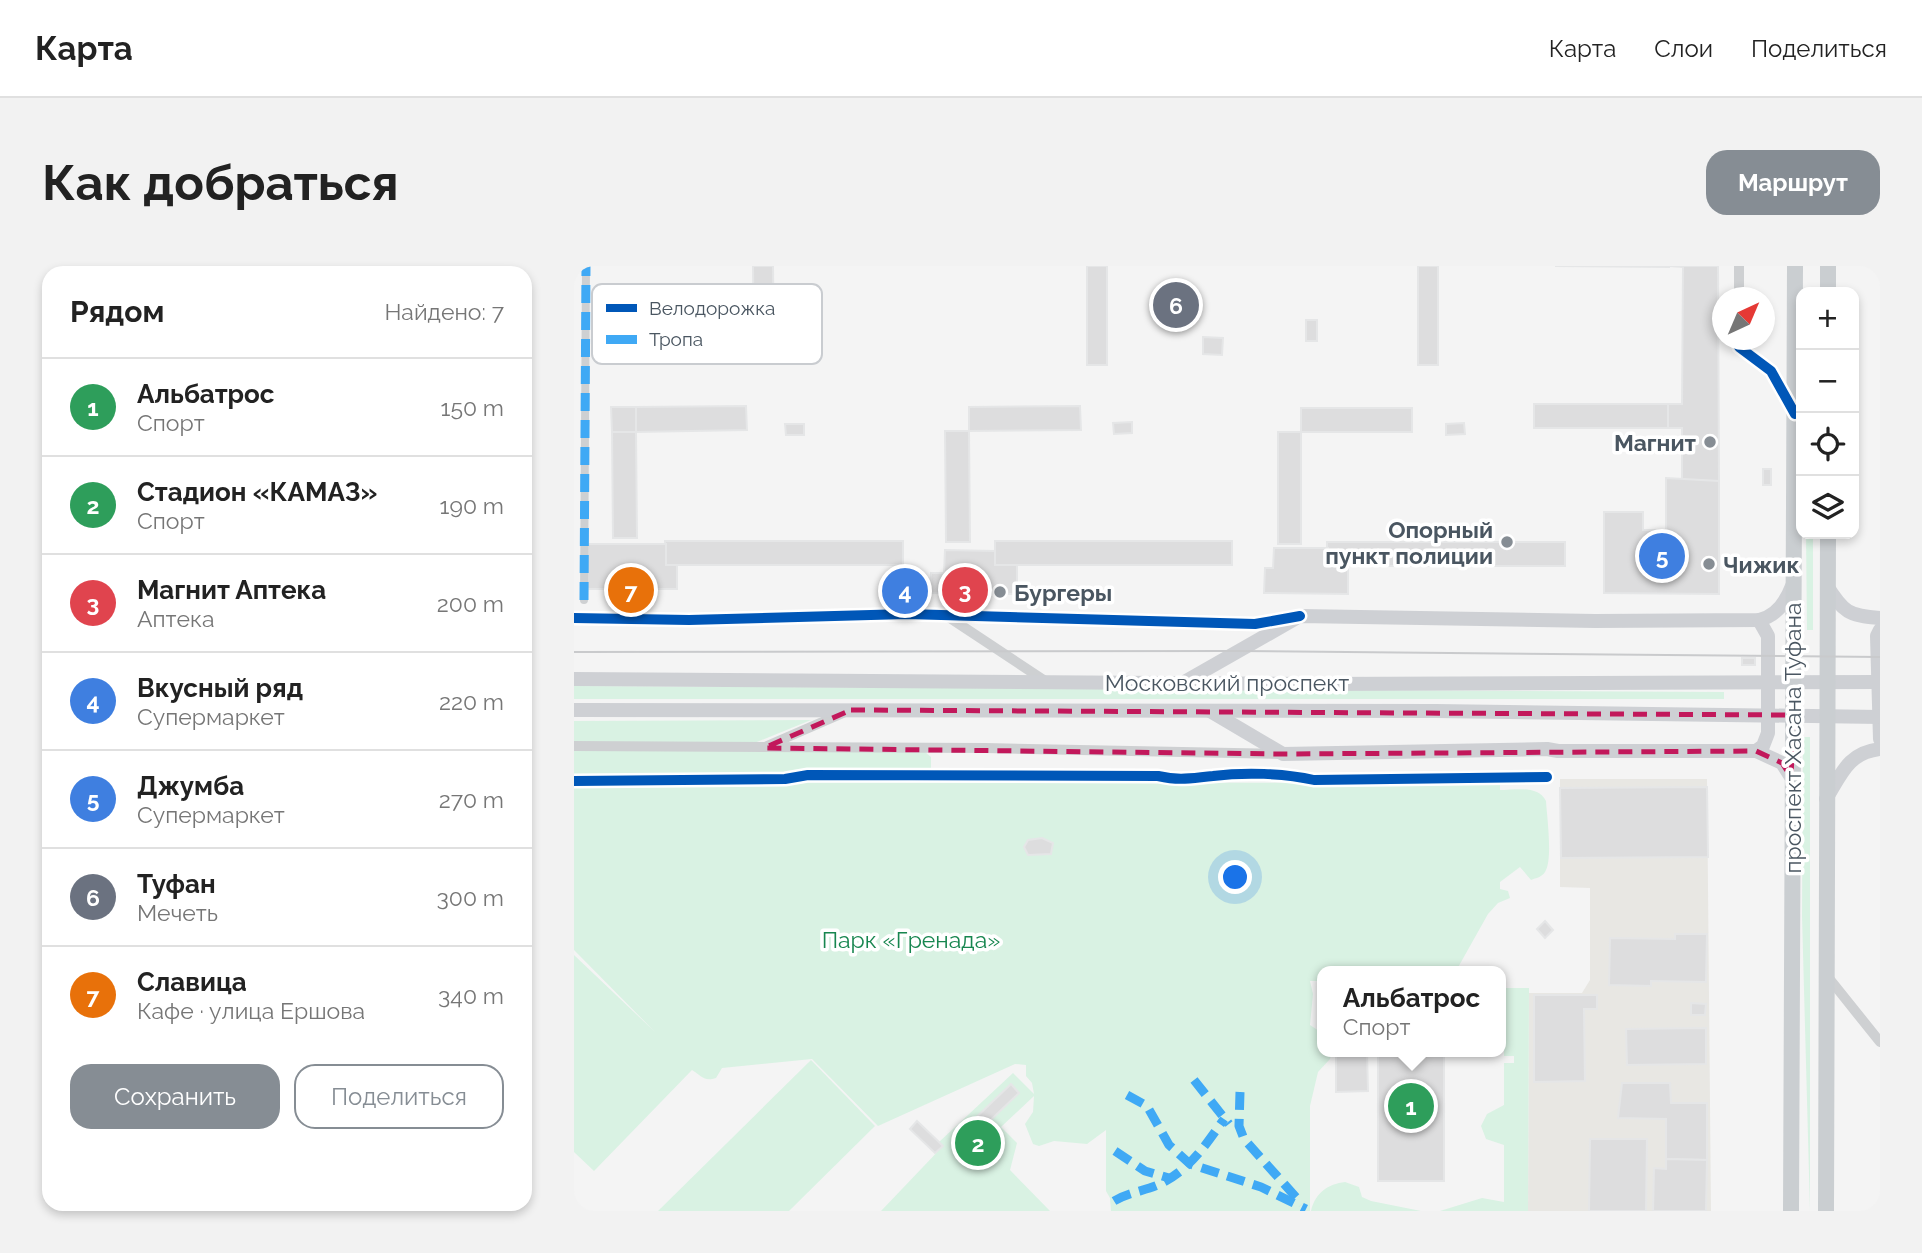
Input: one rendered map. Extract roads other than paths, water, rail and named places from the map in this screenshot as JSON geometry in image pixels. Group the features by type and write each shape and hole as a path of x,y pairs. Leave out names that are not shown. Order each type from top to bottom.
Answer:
{"main road":[{"name":"проспект Хасана Туфана","path":"1791,1211 1795,266"},
{"path":"1828,266 1828,287"},
{"name":"проспект Хасана Туфана","path":"1826,1211 1828,539"},
{"path":"1186,681 1300,616 1595,621 1759,620 1767,618 1785,604 1793,584"},
{"path":"1827,586 1839,605 1855,616 1880,618"},
{"path":"1756,751 1763,746 1768,733 1768,636 1759,620"},
{"path":"1878,633 1879,729"},
{"name":"Московский проспект","path":"574,679 1880,682"},
{"name":"Московский проспект","path":"574,710 1208,711 1879,729"},
{"path":"1208,711 1283,754 1547,749 1756,751 1782,763 1791,777"},
{"path":"1826,799 1847,764 1862,752 1880,749"}],"street":[{"path":"584,600 586,266"},
{"path":"1740,266 1740,287"},
{"path":"1744,350 1771,371 1795,414"},
{"path":"574,618 689,620 907,614 1255,624 1300,616"},
{"path":"947,616 1045,681"},
{"path":"764,748 852,710"},
{"path":"574,746 985,748 1283,754"},
{"path":"1825,974 1880,1042"}],"tram line":[{"path":"574,652 1236,651 1880,657"}],"place":[{"name":"Туфан","path":"1176,305"},
{"name":"Магнит","path":"1710,442"},
{"name":"Опорный пункт полиции","path":"1507,542"},
{"name":"Джумба","path":"1662,556"},
{"name":"Чижик","path":"1709,564"},
{"name":"Славица","path":"631,590"},
{"name":"Магнит Аптека","path":"965,590"},
{"name":"Вкусный ряд","path":"905,591"},
{"name":"Бургеры","path":"1000,592"},
{"name":"Альбатрос","path":"1411,1106"},
{"name":"Стадион «КАМАЗ»","path":"978,1143"}],"park label":[{"name":"Парк «Гренада»","path":"911,939"}]}
